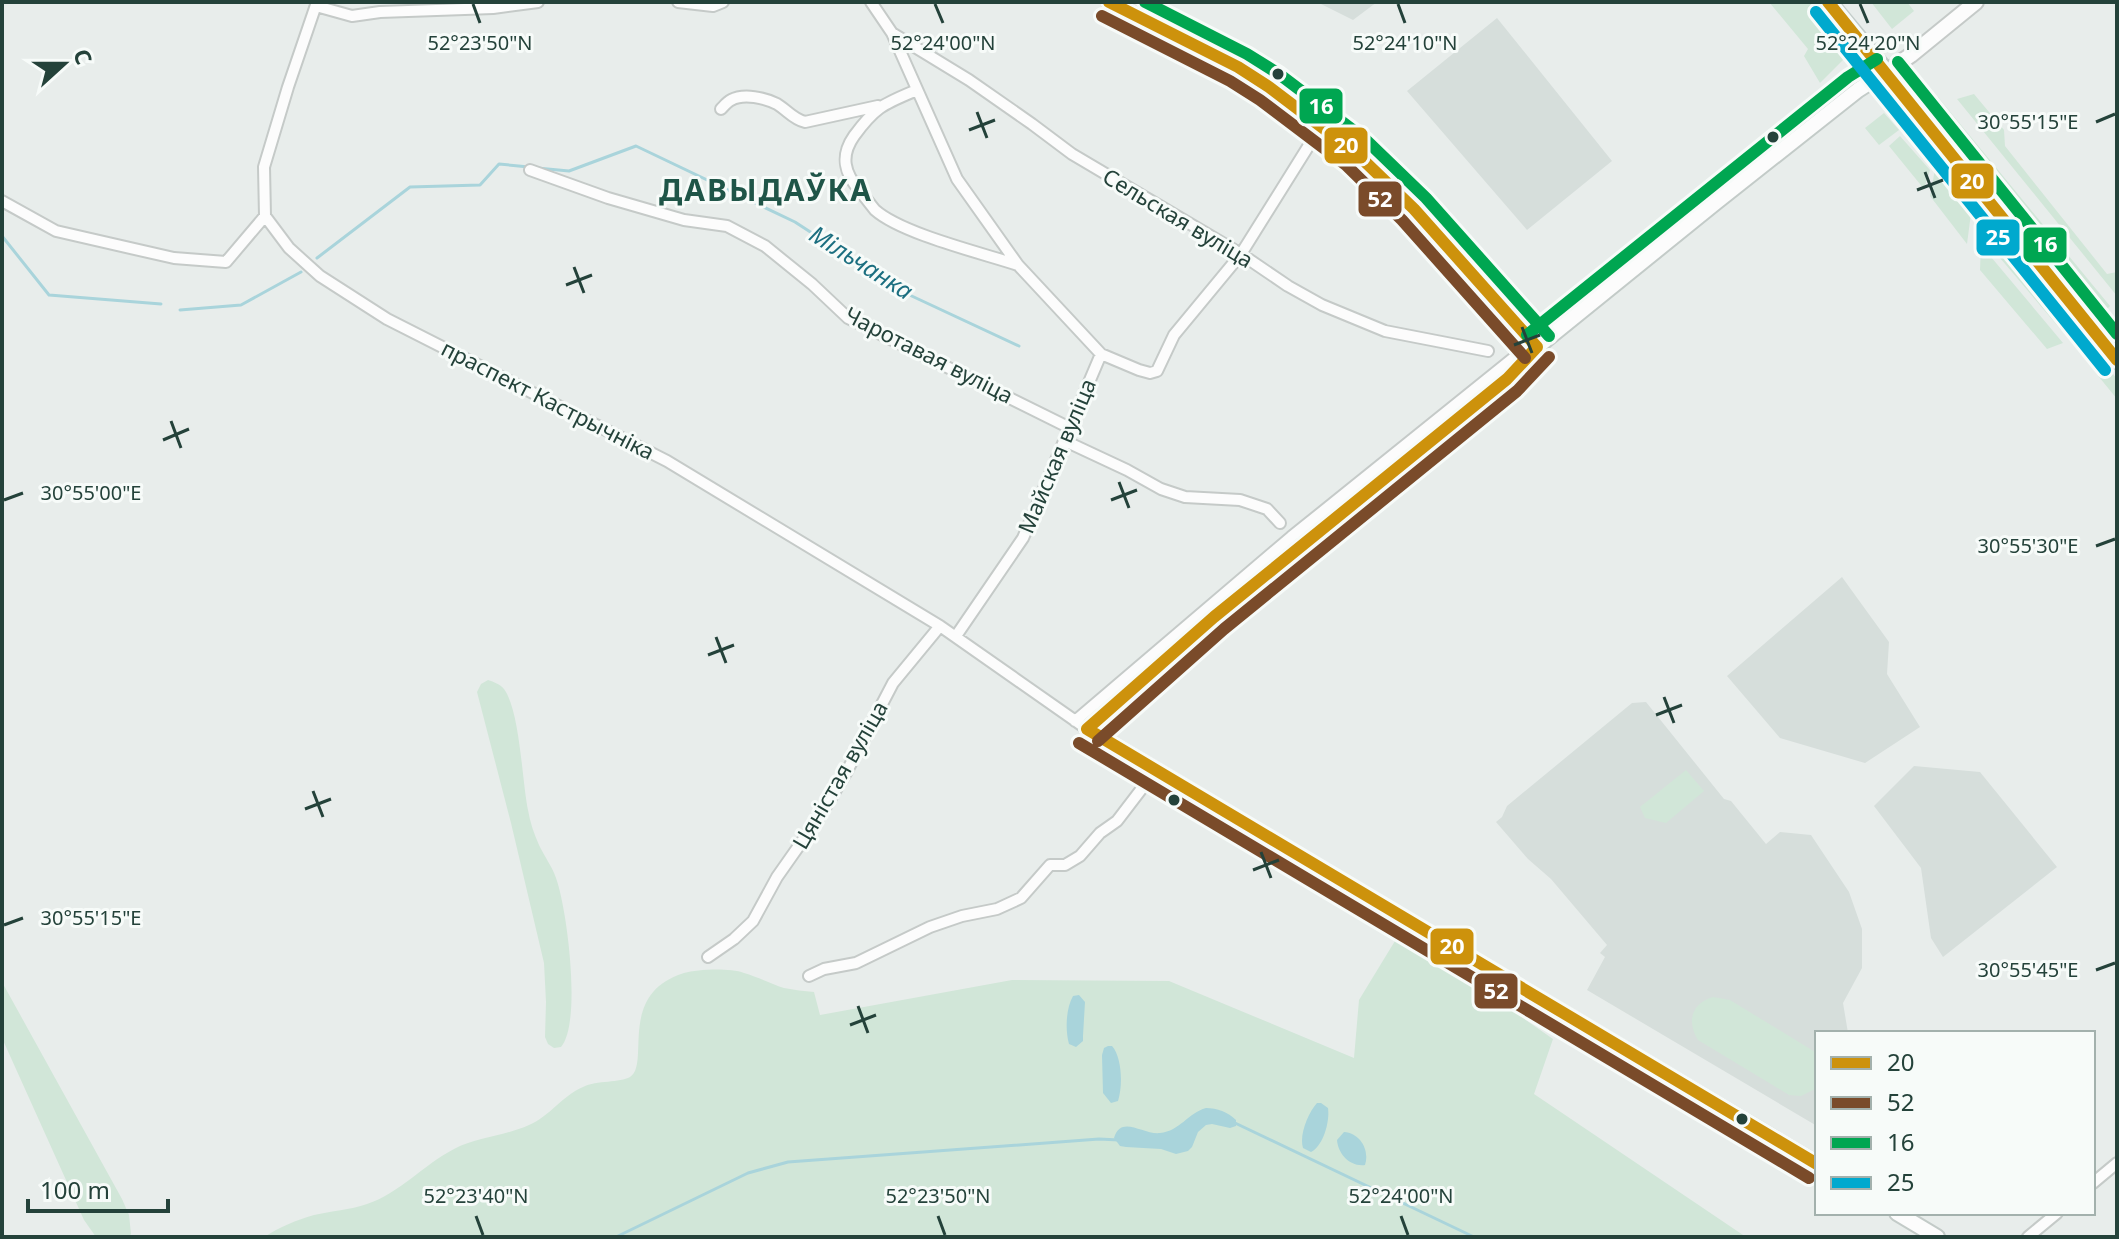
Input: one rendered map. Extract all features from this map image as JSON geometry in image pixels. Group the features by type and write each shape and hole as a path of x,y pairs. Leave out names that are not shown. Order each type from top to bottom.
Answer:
{"main road":[{"path":"1109,2 1238,67 1356,153 1414,209 1537,347 1858,90 1911,55 1976,2"},
{"path":"1828,2 2117,360"},
{"path":"1081,725 1815,1163"},
{"path":"1900,1215 1937,1237"}],"street":[{"path":"2,201 56,231 174,258 226,262 265,216 264,167 317,4 352,16 380,12 493,8 538,2"},
{"path":"678,2 713,6 723,2"},
{"path":"871,2 892,33 957,179 1018,265 1101,354 1139,370 1157,371 1174,335 1241,254 1321,126"},
{"name":"Сельская вуліца","path":"892,33 969,80 1072,154 1311,299 1385,331 1488,351"},
{"path":"721,109 731,100 756,98 779,105 797,120 805,122 880,105 917,90"},
{"path":"880,105 849,144 844,157 846,169 855,185 877,211 906,228 1018,265"},
{"name":"Чаротавая вуліца","path":"530,170 608,198 684,220 727,226 765,246 848,318 1070,428"},
{"name":"праспект Кастрычніка","path":"265,216 289,248 320,276 387,319 667,461 956,636 1081,725"},
{"path":"1081,725 1507,379 1537,347"},
{"name":"Майская вуліца","path":"956,636 1023,538 1101,354"},
{"path":"1065,441 1161,489 1185,497 1240,500 1267,509 1280,523"},
{"name":"Цяністая вуліца","path":"708,957 753,921 777,877 846,773 893,683 940,626"},
{"path":"809,976 824,969 856,963 930,927 997,909 1021,898 1050,865 1065,865 1080,856 1100,833 1117,821 1156,770"},
{"path":"2095,1181 2117,1163"},
{"path":"2028,1237 2055,1215"}],"shaded area":[{"path":"1317,2 1377,2 1353,20"},
{"path":"1497,18 1612,161 1527,230 1407,91"},
{"path":"1842,577 1889,642 1887,674 1920,727 1865,763 1780,738 1727,676"},
{"path":"1646,702 1724,799 1731,801 1766,844 1780,832 1811,835 1849,892 1862,929 1862,968 1843,1003 1848,1031 1815,1031 1815,1125 1587,990 1605,957 1600,953 1607,945 1551,879 1528,859 1496,822 1507,806 1632,703"},
{"path":"1914,766 1980,772 2057,867 1943,957 1931,938 1921,868 1874,806"}],"green space":[{"path":"1769,2 1809,2 1850,53 1820,83 1804,56 1808,49"},
{"path":"1871,2 1907,2 1914,11 1892,29"},
{"path":"1974,94 2004,130 2005,146 2107,274 2117,272 2117,296 1957,99"},
{"path":"1938,97 2110,306 2103,313 1934,100"},
{"path":"1884,113 1899,130 1879,145 1865,128"},
{"path":"1900,136 1930,170 1924,189 1889,146"},
{"path":"1937,159 1960,180 1973,198 1967,244 1930,196"},
{"path":"2003,239 2081,333 2061,330 1989,245"},
{"path":"1981,245 2063,343 2047,349 1980,270"},
{"path":"2087,341 2117,379 2117,399 2095,372"},
{"path":"488,680 502,687 514,713 530,819 560,893 568,938 572,991 571,1015 561,1047 554,1048 545,1037 544,963 477,692 481,684"},
{"path":"1686,770 1704,791 1666,823 1645,818 1640,807"},
{"path":"1398,936 1412,940 1553,1039 1534,1094 1746,1237 264,1237 307,1217 354,1208 379,1199 454,1149 529,1125 583,1087 630,1077 636,1070 639,1028 650,996 663,983 684,973 731,970 784,988 814,992 820,1015 1012,980 1169,981 1354,1058 1359,1000"},
{"path":"2,982 122,1199 129,1215 129,1237 96,1237 84,1220 2,1038"},
{"path":"1713,997 1730,1000 1815,1052 1815,1089 1801,1096 1789,1095 1698,1040 1692,1026 1693,1014"}],"water":[{"path":"1079,995 1085,1002 1083,1041 1076,1047 1069,1044 1067,1019 1073,996"},
{"path":"1108,1046 1112,1046 1118,1057 1121,1072 1118,1101 1111,1103 1103,1093 1102,1055"},
{"path":"1317,1103 1328,1108 1328,1120 1322,1139 1311,1152 1303,1148 1302,1137"},
{"path":"1206,1108 1229,1115 1236,1120 1236,1126 1206,1125 1198,1132 1188,1151 1176,1154 1161,1149 1120,1146 1114,1138 1117,1131 1127,1126 1153,1133 1167,1132"},
{"path":"1344,1132 1355,1135 1362,1143 1366,1154 1365,1165 1354,1164 1342,1155 1337,1140"}],"waterway":[{"name":"Мільчанка","path":"537,168 569,171 636,146 795,222 901,291 1019,346"},
{"name":"Мільчанка","path":"317,258 410,187 480,185 499,164 529,167"},
{"name":"Мільчанка","path":"2,236 49,295 161,304"},
{"name":"Мільчанка","path":"180,310 241,305 301,272"},
{"path":"1235,1123 1474,1237"},
{"path":"616,1237 748,1173 788,1162 1119,1140"}],"transit line":[{"name":"20","path":"1109,2 1238,67 1356,153 1414,209 1537,347"},
{"name":"16","path":"1145,2 1247,54 1279,74 1366,140 1426,198 1549,336"},
{"name":"20","path":"1828,2 2117,360"},
{"name":"25","path":"1816,12 2105,370"},
{"name":"52","path":"1102,16 1230,81 1346,165 1402,220 1525,358"},
{"name":"16","path":"1527,335 1848,77 1877,59"},
{"name":"16","path":"1898,62 2117,334"},
{"name":"20","path":"1087,729 1214,617 1507,379 1537,347"},
{"name":"52","path":"1098,741 1224,629 1517,391 1549,357"},
{"name":"20","path":"1087,729 1815,1163"},
{"name":"52","path":"1079,743 1809,1178"}],"district":[{"name":"ДАВЫДАЎКА","path":"766,191"}]}
